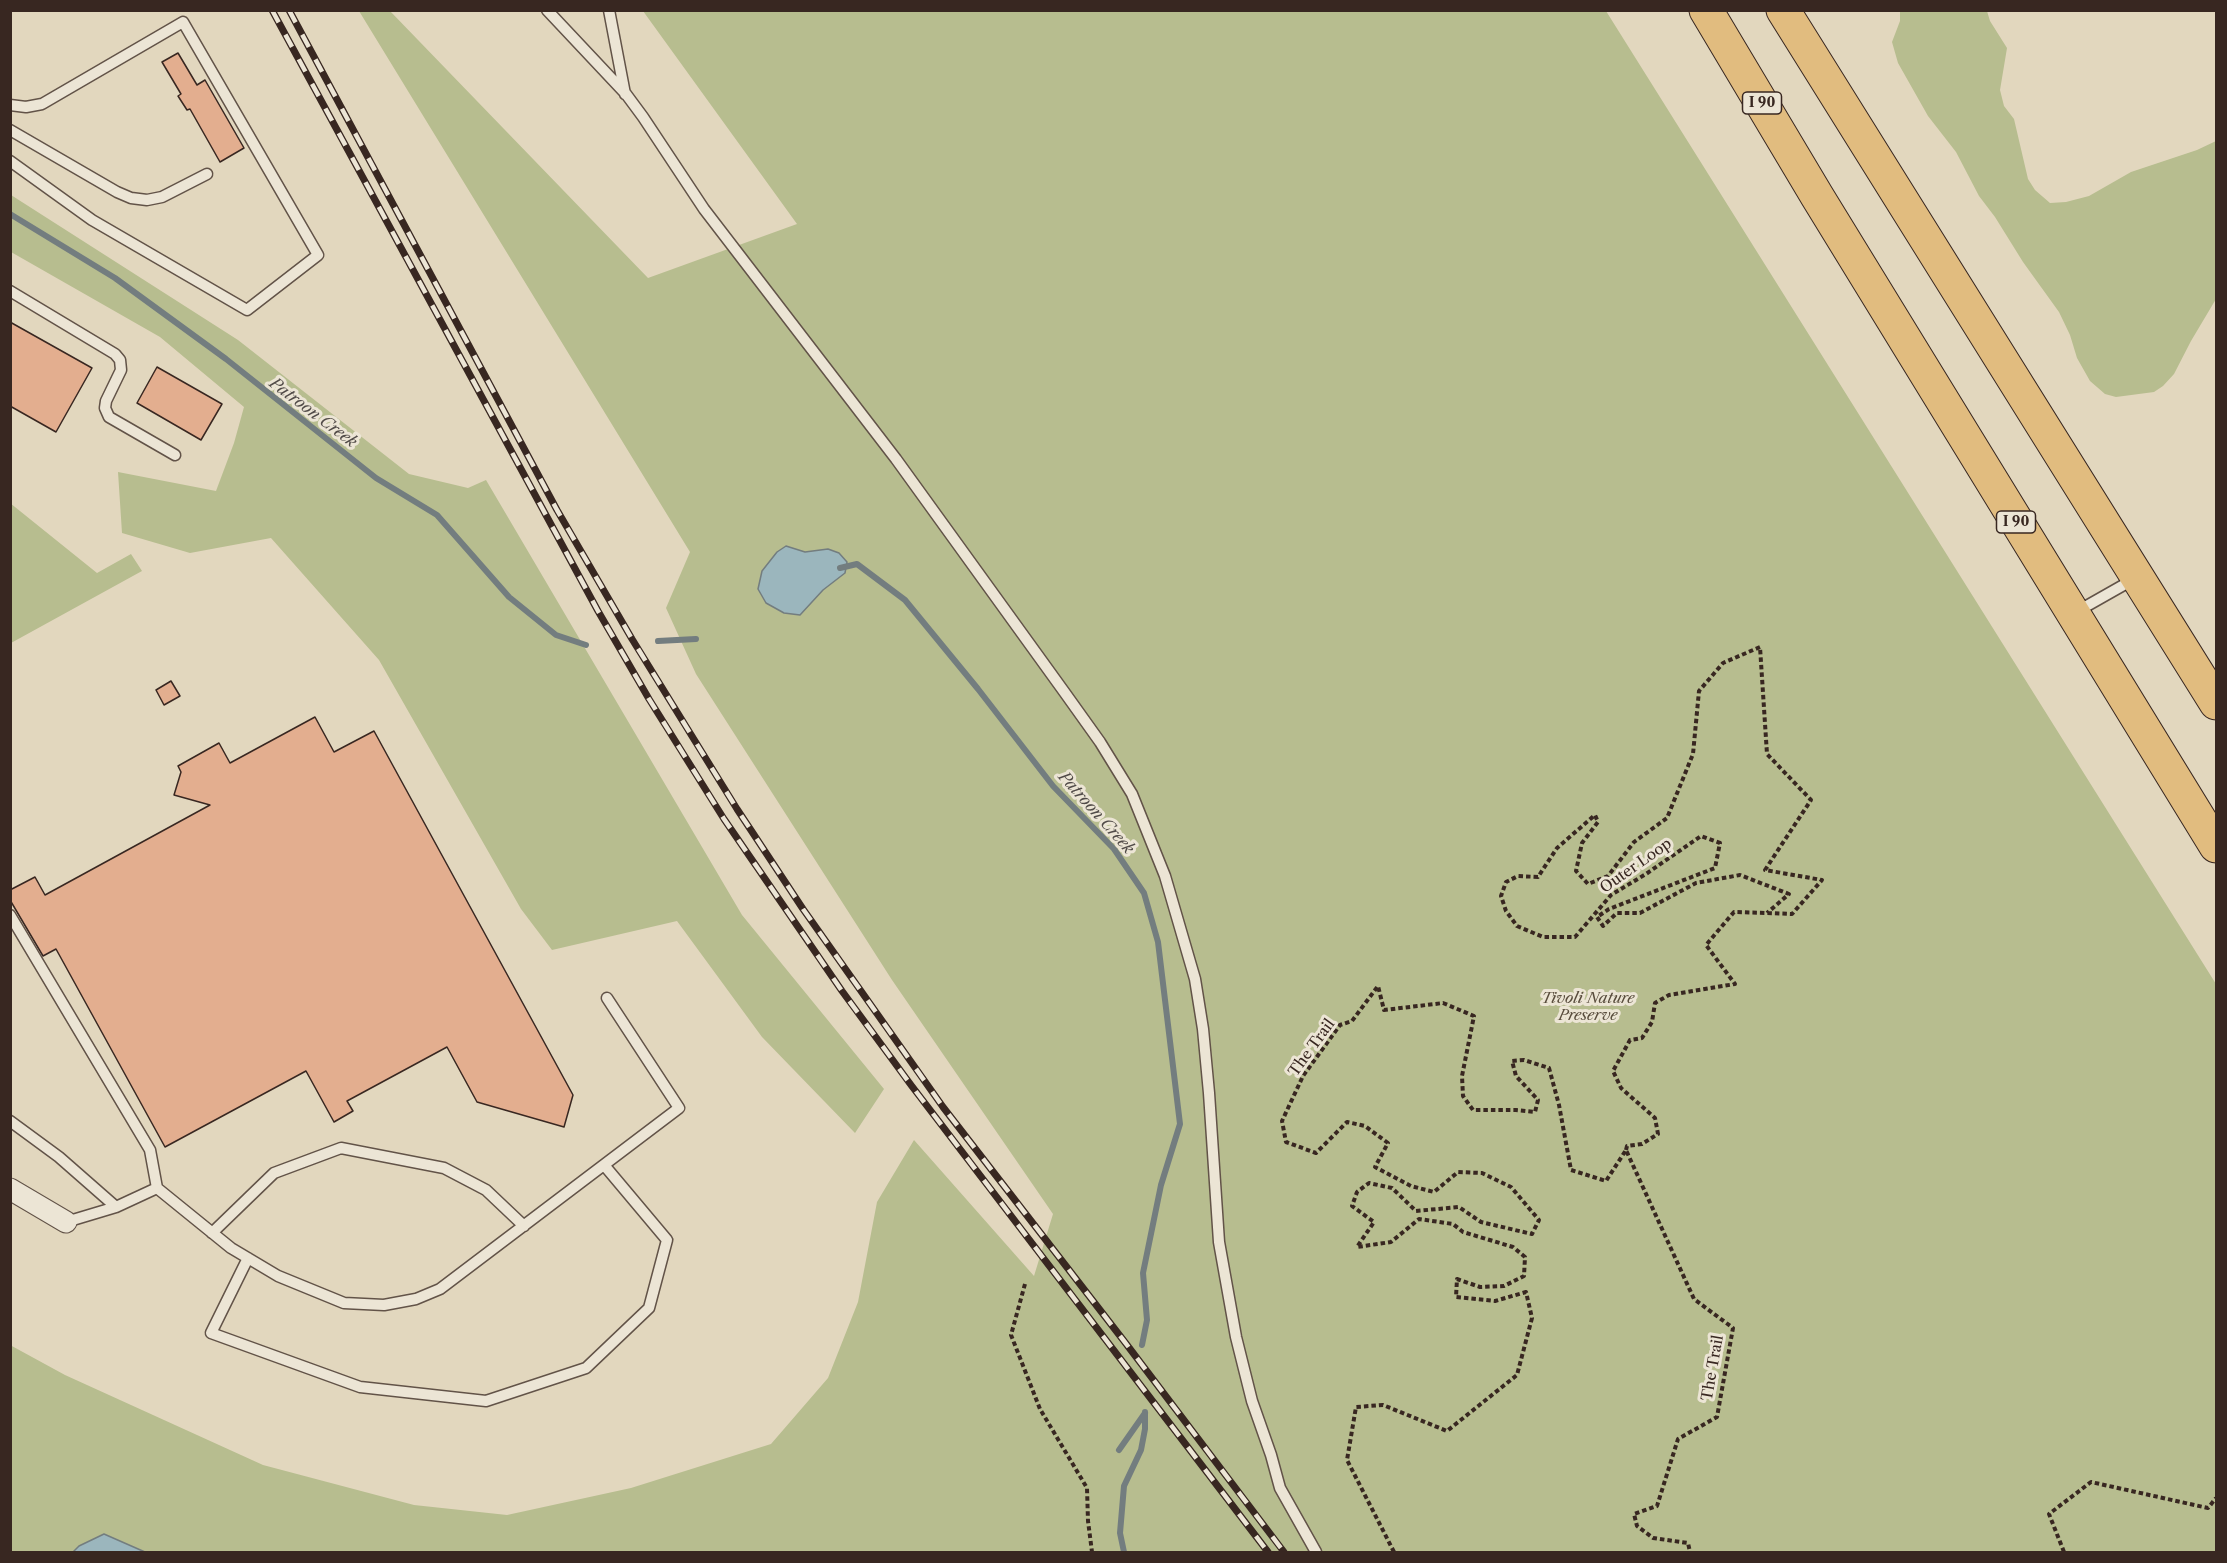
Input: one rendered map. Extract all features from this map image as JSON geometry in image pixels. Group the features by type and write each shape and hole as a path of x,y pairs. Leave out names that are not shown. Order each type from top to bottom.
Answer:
{"highway":[{"path":"1684,10 1817,196"},
{"name":"I 90","path":"1706,10 1817,196 2217,846"},
{"path":"1783,10 2217,703"}],"street":[{"path":"10,1189 66,1222"}],"lane":[{"path":"609,10 626,94"},
{"path":"549,12 626,94 704,209 896,459 1100,742 1132,794 1165,876 1195,979 1203,1029 1209,1093 1219,1242 1236,1337 1252,1401 1280,1488 1317,1552"},
{"path":"10,105 26,107 42,104 183,22 318,255 247,310 92,220 10,161"},
{"path":"10,129 131,198 147,200 162,197 207,174"},
{"path":"10,291 116,354 121,363 121,370 106,401 105,408 110,417 175,455"},
{"path":"2073,614 2139,577"},
{"path":"10,915 150,1150 157,1188 231,1248 278,1276 344,1303 384,1305 416,1299 440,1289 679,1108 607,998"},
{"path":"10,1120 58,1157 116,1207"},
{"path":"212,1233 274,1173 341,1148 444,1168 486,1190 524,1226"},
{"path":"248,1258 211,1333 360,1387 486,1401 586,1368 649,1308 667,1240 604,1165"},
{"path":"66,1222 116,1207 157,1188"}],"path":[{"name":"Outer Loop","path":"1626,1150 1626,1146 1642,1144 1658,1134 1655,1118 1621,1088 1613,1071 1630,1040 1641,1038 1652,1022 1655,1003 1669,995 1735,984 1706,945 1734,912 1792,914 1822,880 1765,870 1811,800 1767,754 1760,647 1723,663 1700,691 1693,754 1667,818 1634,842 1608,876 1588,884 1576,871 1582,843 1598,822 1595,815 1557,848 1538,877 1518,876 1506,882 1501,896 1506,911 1517,926 1543,937 1575,938 1611,895 1701,836 1720,843 1715,868 1609,909 1598,917 1603,926 1617,913 1640,913 1696,883 1740,875 1789,894 1767,913"},
{"name":"The Trail","path":"1394,1552 1347,1460 1356,1407 1383,1405 1447,1431 1516,1375 1532,1318 1526,1292 1495,1301 1456,1297 1457,1279 1480,1287 1504,1286 1524,1276 1525,1257 1513,1247 1463,1232 1453,1224 1419,1220 1391,1242 1357,1246 1374,1222 1352,1206 1357,1192 1369,1183 1392,1188 1416,1211 1459,1207 1481,1222 1532,1234 1539,1220 1511,1187 1482,1173 1458,1172 1434,1192 1412,1186 1375,1167 1388,1143 1365,1126 1347,1122 1316,1153 1286,1142 1282,1121 1303,1076 1340,1025 1352,1020 1378,986 1384,1010 1443,1003 1474,1016 1462,1076 1463,1096 1473,1110 1535,1112 1538,1100 1516,1076 1512,1061 1524,1060 1549,1068 1559,1105 1571,1170 1606,1181 1626,1150"},
{"name":"The Trail","path":"1626,1150 1694,1299 1733,1328 1717,1418 1678,1439 1657,1506 1635,1514 1637,1526 1653,1538 1688,1543 1690,1552"},
{"path":"1025,1284 1011,1335 1040,1409 1088,1488 1088,1521 1092,1552"},
{"path":"2064,1552 2049,1514 2091,1482 2208,1508 2217,1498"}],"green space":[{"name":"Tivoli Nature Preserve","path":"359,11 390,11 648,278 797,224 643,11 1606,11 2216,984 2216,1552 11,1552 10,1345 65,1375 263,1465 414,1505 507,1515 631,1488 771,1444 828,1378 858,1302 877,1202 914,1140 1034,1276 1053,1214 892,980 696,674 666,608 690,552"},
{"path":"1900,11 1987,11 1990,21 2007,48 2000,90 2004,106 2014,119 2028,179 2035,190 2050,203 2066,202 2089,196 2131,172 2197,150 2216,141 2216,299 2174,374 2163,386 2154,392 2116,397 2105,394 2090,381 2077,358 2070,335 2059,312 1979,196 1956,152 1928,116 1898,63 1892,42 1900,21"},
{"path":"11,195 238,340 409,474 468,488 486,480 742,915 884,1089 855,1133 762,1037 677,921 552,950 521,909 379,660 271,538 190,553 122,533 118,472 216,491 234,443 244,407 160,337 11,252"},
{"path":"10,503 97,573 131,554 142,571 11,643"}],"water":[{"path":"786,546 805,552 828,549 839,553 847,562 845,573 823,590 800,615 784,613 766,603 758,589 762,571 777,552"},
{"path":"104,1534 145,1552 73,1552 79,1546"}],"building":[{"path":"178,53 197,85 205,80 244,148 220,162 190,109 187,110 178,96 181,94 162,62"},
{"path":"10,322 92,368 56,432 10,406"},
{"path":"157,367 222,404 201,440 137,403"},
{"path":"171,681 180,696 164,705 156,690"},
{"path":"315,717 334,752 374,731 573,1095 564,1127 477,1102 447,1047 347,1101 353,1111 334,1122 306,1071 165,1147 56,949 43,956 10,900 10,890 35,877 45,895 210,805 174,795 181,772 178,766 219,743 230,763"}],"waterway":[{"name":"Patroon Creek","path":"10,214 115,278 226,359 376,478 437,515 509,597 556,635 586,645"},
{"name":"Patroon Creek","path":"840,568 857,564 905,600 1053,786 1114,849 1144,893 1158,942 1180,1124 1161,1185 1143,1273 1147,1320 1142,1345"},
{"name":"Patroon Creek","path":"658,641 696,639"},
{"path":"1124,1552 1120,1533 1124,1486 1141,1450 1145,1412"},
{"name":"Patroon Creek","path":"1119,1450 1145,1413"}],"railway":[{"path":"272,10 598,611 649,699 724,819 842,991 911,1085 1268,1552"},
{"path":"289,10 557,510 632,639 737,809 803,909 943,1107 1284,1552"}]}
